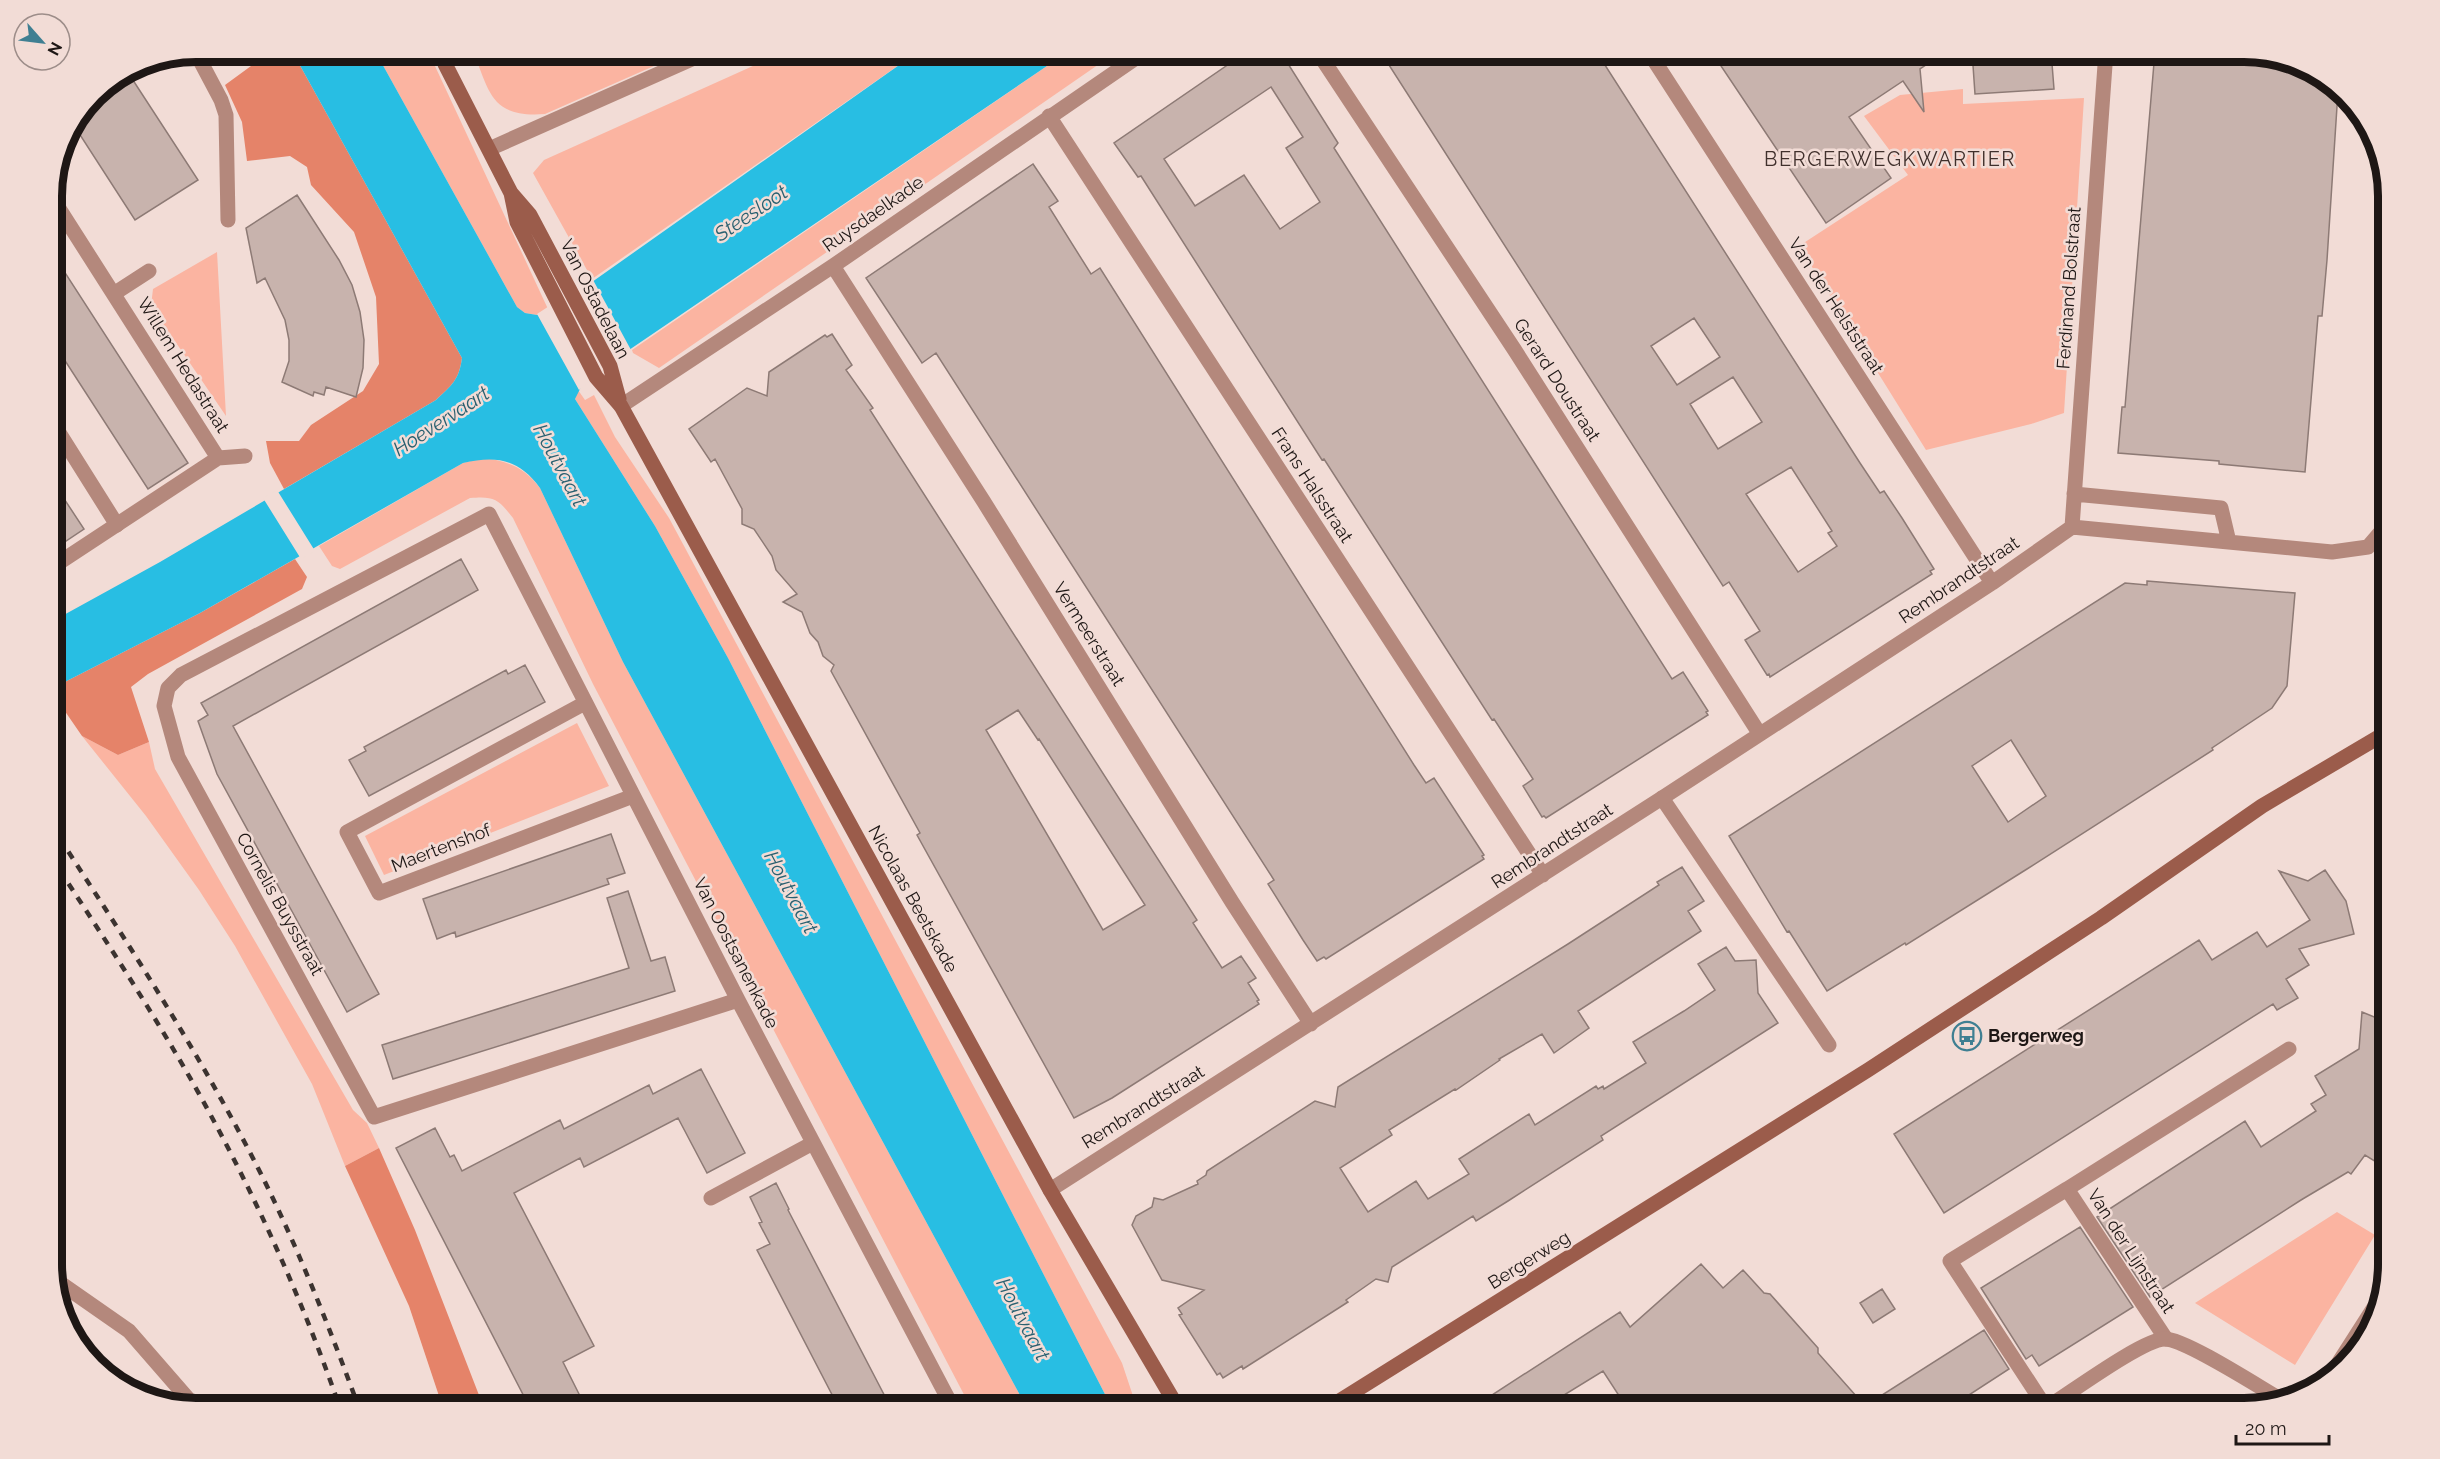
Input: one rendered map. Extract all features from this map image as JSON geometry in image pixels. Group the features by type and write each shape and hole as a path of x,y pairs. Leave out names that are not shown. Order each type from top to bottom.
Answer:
{"street":[{"path":"201,62 221,100 226,115 228,220"},
{"name":"Van Ostadelaan","path":"444,62 511,193 530,215 610,366 621,406"},
{"path":"489,149 685,62"},
{"name":"Ruysdaelkade","path":"621,406 833,266 1130,62"},
{"name":"Gerard Doustraat","path":"1324,62 1514,349 1759,733"},
{"name":"Van der Helststraat","path":"1655,62 1992,583"},
{"name":"Ferdinand Bolstraat","path":"2072,527 2105,62"},
{"name":"Frans Halsstraat","path":"1049,116 1543,875"},
{"name":"Van Ostadelaan","path":"511,193 517,222 596,377 621,406"},
{"name":"Willem Hedastraat","path":"62,213 218,458"},
{"name":"Vermeerstraat","path":"833,266 984,502 1232,902 1311,1024"},
{"name":"Willem Hedastraat","path":"115,293 149,271"},
{"name":"Nicolaas Beetskade","path":"621,406 1050,1190 1172,1397"},
{"path":"62,438 117,525"},
{"name":"Willem Hedastraat","path":"62,561 218,458 245,456"},
{"path":"2074,494 2221,508 2229,542"},
{"name":"Van Oostsanenkade","path":"489,514 738,1000 946,1397"},
{"name":"Cornelis Buysstraat","path":"489,514 181,675 168,688 164,706 178,757 375,1117 738,1000"},
{"path":"2072,527 2332,552 2368,547 2378,535"},
{"name":"Rembrandtstraat","path":"1050,1190 1662,798 1992,583 2072,527"},
{"name":"Maertenshof","path":"585,703 347,832 379,893 633,796"},
{"name":"Bergerweg","path":"1346,1397 1868,1070 2101,918 2262,806 2378,740"},
{"path":"1662,798 1829,1045"},
{"name":"Van der Lijnstraat","path":"2039,1397 1950,1261 2289,1049"},
{"path":"711,1197 813,1143"},
{"name":"Van der Lijnstraat","path":"2063,1397 2143,1346 2166,1339 2067,1189"},
{"path":"63,1285 129,1331 185,1396"},
{"path":"2347,1349 2366,1321"},
{"path":"2166,1339 2189,1347 2272,1394"}],"shaded area":[{"path":"249,62 298,62 462,358 454,382 436,400 284,489 270,463 266,441 299,441 311,425 363,391 379,364 376,297 354,232 311,185 307,167 290,156 247,161 242,122 225,85 251,66"},
{"path":"381,62 433,62 548,309 537,315 525,313 517,307"},
{"path":"477,62 663,62 545,114 513,112 503,107 495,100"},
{"path":"762,62 903,62 592,279 533,173 544,160"},
{"path":"1053,62 1102,62 659,368 633,353 632,350"},
{"path":"1963,89 1963,104 2084,98 2064,413 2031,424 1926,450 1799,246 1908,175 1864,116 1900,95"},
{"path":"217,252 226,416 151,306 153,289"},
{"path":"578,390 585,400 594,395 615,437 669,518 1122,1363 1133,1397 1106,1397 728,658 655,526 575,399"},
{"path":"482,458 500,461 521,470 540,488 623,662 1021,1397 965,1397 593,684 513,518 491,498 470,498 340,569 332,566 319,546 463,463"},
{"path":"295,559 307,577 302,589 148,674 131,687 149,742 118,755 82,736 62,707 62,683 200,613"},
{"path":"577,723 609,786 384,875 365,836"},
{"path":"82,736 118,755 149,742 155,769 353,1110 367,1123 379,1148 345,1166 312,1084 235,946 199,890 146,816"},
{"path":"379,1148 415,1230 480,1397 439,1397 409,1306 345,1166"},
{"path":"2337,1212 2375,1235 2295,1365 2195,1303"}],"water":[{"path":"298,62 381,62 517,307 525,313 537,315 592,282 903,62 1053,62 629,350 581,387 575,399 655,526 728,658 1106,1397 1021,1397 623,662 540,488 524,471 515,465 496,460 486,459 463,463 200,613 62,683 62,616 160,562 436,400 457,377 462,358"}],"pier":[{"path":"592,278 631,350 579,390 537,314"},
{"path":"277,490 315,551 301,559 263,498"}],"building":[{"path":"1232,62 1287,62 1338,143 1334,148 1672,679 1683,672 1708,711 1706,712 1708,715 1546,818 1542,817 1523,786 1533,779 1494,719 1492,720 1324,459 1322,460 1141,176 1138,177 1114,143","holes":["1271,87 1303,137 1286,148 1320,202 1280,229 1244,175 1195,206 1164,159"]},
{"path":"1387,62 1603,62 1860,463 1880,493 1884,491 1934,569 1930,571 1932,574 1770,677 1745,640 1760,631 1729,582 1723,586","holes":["1694,318 1720,357 1677,385 1651,346","1733,377 1762,422 1718,449 1690,404","1791,467 1832,531 1828,533 1837,546 1798,572 1746,494"]},
{"path":"1718,62 1930,62 1920,69 1924,112 1903,81 1849,117 1891,178 1826,223"},
{"path":"1973,62 2052,62 2054,89 1975,94"},
{"path":"2154,62 2262,63 2279,66 2312,79 2337,100 2327,260 2322,316 2318,316 2305,472 2219,464 2219,461 2118,453 2122,407 2125,407"},
{"path":"131,77 198,180 135,220 78,131 101,101"},
{"path":"1033,164 1058,201 1049,207 1091,274 1100,268 1414,765 1426,783 1434,778 1484,855 1482,856 1484,859 1326,959 1324,957 1317,961 1303,940 1268,884 1274,880 936,353 922,363 866,278"},
{"path":"297,195 339,260 352,285 360,312 364,340 363,368 356,397 326,387 324,395 314,392 313,396 282,382 289,361 289,340 285,320 265,278 257,283 246,228"},
{"path":"62,268 188,463 148,489 62,356"},
{"path":"832,334 852,365 846,370 873,408 870,410 1197,920 1193,923 1222,968 1241,956 1256,978 1248,983 1259,1000 1257,1001 1259,1004 1112,1098 1074,1118 917,835 920,833 831,671 834,665 823,656 818,642 810,633 802,612 783,602 797,594 776,570 772,556 754,529 742,524 742,509 715,459 711,462 689,429 747,388 767,396 769,372 825,335 827,337","holes":["1018,710 1145,905 1103,930 986,730"]},
{"path":"62,496 84,529 62,544"},
{"path":"461,559 478,590 233,726 379,994 347,1012 217,774 198,721 208,715 201,703"},
{"path":"2147,581 2295,593 2287,686 2272,708 2212,748 2213,750 2027,869 1906,945 1905,943 1827,991 1789,931 1787,932 1729,836 2125,583 2147,585","holes":["2011,740 2046,796 2008,822 1972,766"]},
{"path":"525,665 545,702 369,796 349,760 366,751 364,747 506,670 508,674"},
{"path":"611,834 625,873 607,879 609,884 456,937 455,932 437,939 423,899"},
{"path":"1682,867 1704,901 1688,911 1701,931 1578,1011 1589,1028 1554,1053 1542,1034 1389,1130 1392,1135 1340,1168 1368,1212 1416,1181 1428,1199 1469,1174 1459,1159 1529,1114 1535,1125 1596,1086 1598,1089 1603,1086 1604,1089 1646,1063 1633,1042 1715,990 1698,964 1726,947 1735,961 1756,960 1758,993 1778,1023 1601,1136 1603,1140 1508,1201 1476,1221 1473,1216 1392,1267 1388,1282 1376,1279 1346,1300 1348,1302 1243,1369 1242,1366 1223,1378 1220,1373 1217,1375 1179,1315 1182,1314 1178,1308 1204,1290 1162,1280 1132,1225 1136,1216 1152,1207 1154,1198 1163,1200 1198,1184 1197,1181 1206,1175 1207,1171 1315,1101 1335,1107 1338,1087 1568,944 1659,885 1657,882"},
{"path":"2325,870 2346,901 2354,934 2299,949 2309,965 2286,979 2298,998 2277,1010 2273,1004 1944,1213 1894,1134 2199,940 2212,960 2257,932 2267,947 2310,920 2279,871 2308,881"},
{"path":"628,891 651,961 665,957 675,991 393,1079 382,1045 629,968 607,898"},
{"path":"2362,1012 2378,1019 2378,1163 2365,1155 2351,1174 2348,1172 2301,1200 2150,1297 2097,1217 2245,1121 2261,1147 2316,1111 2311,1104 2326,1095 2315,1076 2359,1049"},
{"path":"701,1069 745,1153 707,1173 678,1118 584,1167 580,1158 514,1193 594,1346 563,1362 580,1397 524,1397 396,1148 435,1128 450,1157 454,1155 462,1171 560,1120 564,1129 649,1085 653,1094"},
{"path":"776,1183 885,1397 833,1397 757,1250 770,1244 759,1223 762,1222 750,1197"},
{"path":"2080,1227 2133,1307 2039,1366 2032,1355 2026,1359 1981,1288"},
{"path":"1701,1264 1723,1288 1743,1270 1764,1293 1770,1294 1818,1348 1818,1353 1857,1397 1620,1397 1603,1371 1561,1397 1489,1397 1620,1312 1630,1327"},
{"path":"1882,1289 1895,1309 1873,1323 1860,1303"},
{"path":"1984,1330 2009,1369 1966,1397 1879,1397"}],"railway":[{"path":"62,842 161,997 213,1084 261,1174 301,1261 355,1397"},
{"path":"62,874 169,1042 230,1151 289,1277 336,1397"}],"place":[{"name":"Bergerweg","path":"1967,1036"}],"district":[{"name":"BERGERWEGKWARTIER","path":"1890,159"}],"water label":[{"name":"Steesloot","path":"751,213"},
{"name":"Hoevervaart","path":"441,421"},
{"name":"Houtvaart","path":"560,465"},
{"name":"Houtvaart","path":"791,892"},
{"name":"Houtvaart","path":"1023,1319"}]}
